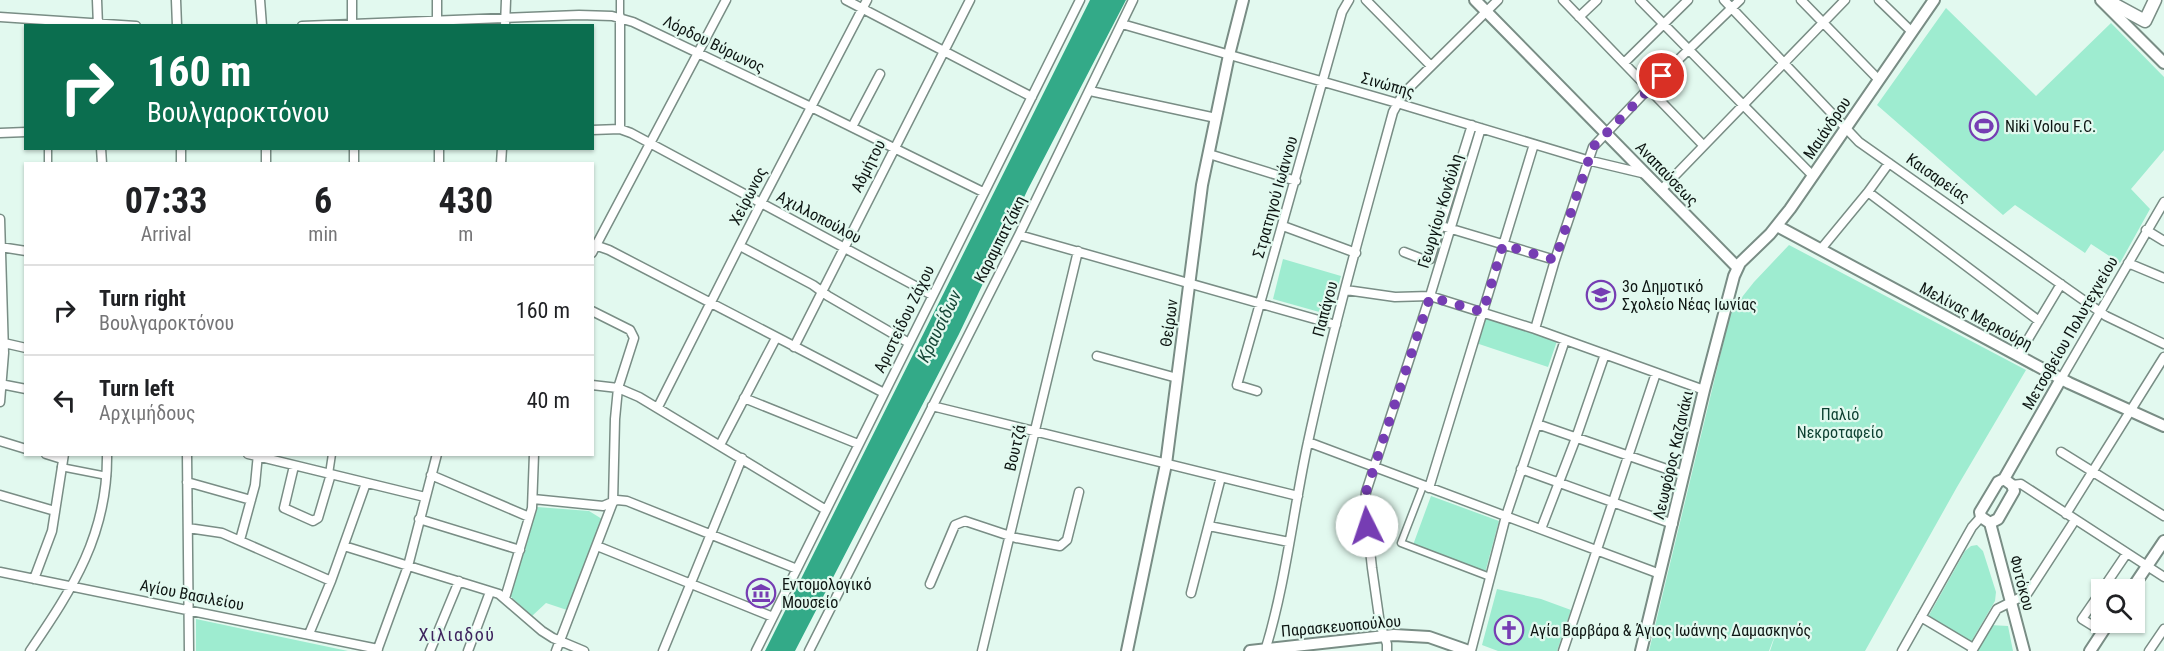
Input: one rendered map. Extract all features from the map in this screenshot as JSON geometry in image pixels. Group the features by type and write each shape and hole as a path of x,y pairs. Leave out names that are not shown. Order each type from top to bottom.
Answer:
{"main road":[{"path":"2106,0 2145,21 2155,0"}],"street":[{"path":"0,17 46,23 98,24 97,0"},
{"path":"176,0 177,24"},
{"path":"260,0 261,24"},
{"path":"352,0 352,24"},
{"path":"437,0 437,23"},
{"path":"505,22 506,0"},
{"path":"620,0 620,129"},
{"path":"726,0 594,247 710,303 884,393"},
{"path":"846,0 865,4 944,51 1032,97"},
{"name":"Αδμήτου","path":"794,347 969,0"},
{"path":"1068,0 1079,3"},
{"name":"Καραμπατζάκη","path":"809,651 1019,235 1133,0"},
{"name":"Θείρων","path":"1126,651 1166,464 1199,204 1229,55 1243,0"},
{"name":"Στρατηγού Ιωάννου","path":"1257,391 1238,385 1342,12 1349,0"},
{"path":"1366,0 1431,66"},
{"name":"Αναπαύσεως","path":"1475,0 1737,267"},
{"name":"Παπάγου","path":"1265,650 1308,442 1336,325 1397,102 1498,0"},
{"path":"1563,0 1703,146"},
{"path":"1579,17 1597,0"},
{"path":"1640,0 1813,176"},
{"path":"1624,63 1688,0"},
{"name":"Καισαρείας","path":"1724,0 1859,141 2100,312 2164,344"},
{"path":"1535,329 1555,260 1593,147 1648,89 1740,0"},
{"path":"1801,0 1879,80"},
{"path":"1661,189 1845,0"},
{"path":"1879,0 1912,32"},
{"name":"Μαιάνδρου","path":"1737,267 1777,226 1934,0"},
{"path":"2101,0 2164,63"},
{"name":"Αριστείδου Ζάχου","path":"756,651 1079,3"},
{"name":"Χείρωνος","path":"658,408 761,203 865,4"},
{"name":"Λόρδου Βύρωνος","path":"394,24 505,22 579,15 620,17 699,53 983,192"},
{"name":"Σινώπης","path":"1122,24 1397,102 1587,160 1647,175"},
{"path":"852,127 880,74"},
{"path":"1090,91 1216,118"},
{"name":"Γεωργίου Κονδύλη","path":"1387,651 1379,616 1365,505 1366,492 1430,297 1472,125"},
{"name":"Γεωργίου Κονδύλη","path":"1404,252 1429,260 1446,228 1481,128"},
{"name":"Αχιλλοπούλου","path":"594,130 620,129 651,144 932,296"},
{"path":"0,133 24,132"},
{"path":"1490,577 1401,543 1426,487 1483,312 1534,144"},
{"path":"1209,154 1296,180"},
{"path":"1821,249 1889,163"},
{"path":"1868,192 2039,321"},
{"name":"Μετσοβείου Πολυτεχνείου","path":"2008,482 2061,379 2164,202"},
{"path":"0,219 4,343 0,402"},
{"path":"1283,226 1356,253"},
{"name":"Μελίνας Μερκούρη","path":"1777,226 2061,379 2164,426"},
{"path":"1446,228 1555,260"},
{"path":"2146,230 2164,241"},
{"path":"1019,235 1336,325"},
{"path":"740,246 909,343"},
{"path":"1,247 24,251"},
{"name":"Βουτζά","path":"982,651 1078,252"},
{"path":"2127,263 2164,278"},
{"name":"Λεωφόρος Καζανάκι","path":"1641,651 1728,294 1737,267"},
{"path":"2018,356 2061,284"},
{"path":"1346,290 1395,297 1430,297 1535,329 1704,390"},
{"path":"556,651 614,501 615,419 618,388 633,344 633,335 628,329 594,312"},
{"path":"720,445 776,338"},
{"path":"1470,651 1506,516 1565,340"},
{"path":"4,343 24,348"},
{"path":"1541,529 1605,354"},
{"path":"1097,356 1177,378"},
{"path":"2066,514 2164,357"},
{"path":"1563,651 1656,374"},
{"path":"2,385 24,389"},
{"path":"594,385 618,388 658,408 826,510"},
{"path":"744,398 858,444"},
{"path":"932,406 1298,496"},
{"path":"1537,424 1684,475"},
{"path":"0,441 24,448"},
{"path":"1308,442 1660,574"},
{"path":"2061,452 2164,516"},
{"path":"30,651 86,561 105,498 107,456"},
{"path":"187,456 189,651"},
{"path":"240,540 251,500 258,456 425,497"},
{"path":"294,466 284,508 313,521 316,519 330,474 332,456"},
{"path":"378,650 408,566 436,456"},
{"path":"505,598 533,499 534,456"},
{"path":"663,651 742,458"},
{"path":"34,579 49,543 62,460 107,476"},
{"path":"1521,469 1673,524"},
{"path":"431,475 529,517"},
{"path":"1191,593 1221,477"},
{"path":"187,482 251,500"},
{"path":"1985,520 1980,512 1998,482 2021,484 2164,577"},
{"path":"1902,651 1972,527 1985,520 1998,519 2014,491 2008,482"},
{"path":"309,634 331,581 366,483"},
{"path":"930,584 955,525 965,521 1009,536 1060,546 1067,540 1079,492"},
{"path":"0,495 55,511"},
{"path":"533,499 603,506 619,499 627,501 797,569"},
{"path":"419,519 520,550"},
{"name":"Φυτόκου","path":"1985,520 2012,603 2024,651"},
{"path":"1921,617 1973,650 1997,609 2027,594 2075,520"},
{"path":"1209,526 1288,542"},
{"path":"188,528 202,528 222,533 331,581"},
{"path":"2138,579 2164,541"},
{"path":"344,546 459,581 505,598 542,631 584,651"},
{"path":"597,546 773,616"},
{"path":"2109,579 2127,553"},
{"name":"Αγίου Βασιλείου","path":"0,572 189,609 378,650"},
{"path":"430,651 459,581"},
{"path":"468,651 490,592"},
{"path":"2091,606 2082,619 2091,622"},
{"path":"2149,651 2164,629"},
{"path":"2090,651 2102,633"},
{"name":"Παρασκευοπούλου","path":"1250,651 1383,635 1424,636 1470,651"}],"green space":[{"path":"1946,8 2036,96 2111,23 2164,77 2164,150 2131,189 2150,209 2120,263 2091,244 2085,253 2015,205 2003,215 1877,105"},
{"name":"Παλιό Νεκροταφείο","path":"1789,245 2026,370 1865,651 1770,651 1778,627 1769,651 1649,651 1731,311 1754,282"},
{"path":"1283,259 1341,276 1330,315 1273,299"},
{"path":"1485,317 1557,341 1548,367 1476,343"},
{"path":"1431,496 1499,521 1485,573 1413,545"},
{"path":"537,507 589,511 602,519 567,610 546,603 532,616 510,596"},
{"path":"1977,545 1983,551 1996,592 1995,601 1971,642 1928,617 1965,551"},
{"path":"1497,589 1541,599 1571,610 1557,651 1498,651 1482,645"},
{"path":"196,619 348,651 196,651"},
{"path":"1990,625 2008,626 2013,651 1974,651"}],"water":[{"name":"Κραυσίδων","path":"1090,0 1126,0 1028,189 959,334 795,651 765,651"}],"place":[{"name":"Niki Volou F.C.","path":"1984,126"},
{"name":"3ο Δημοτικό Σχολείο Νέας Ιωνίας","path":"1601,295"},
{"name":"Εντομολογικό Mουσείο","path":"761,593"},
{"name":"Αγία Βαρβάρα & Άγιος Ιωάννης Δαμασκηνός","path":"1509,630"}],"district":[{"name":"Χιλιαδού","path":"457,634"}],"route":[{"path":"1367,526 1366,492 1430,297 1483,312 1503,245 1555,260 1593,147 1662,76"}]}
